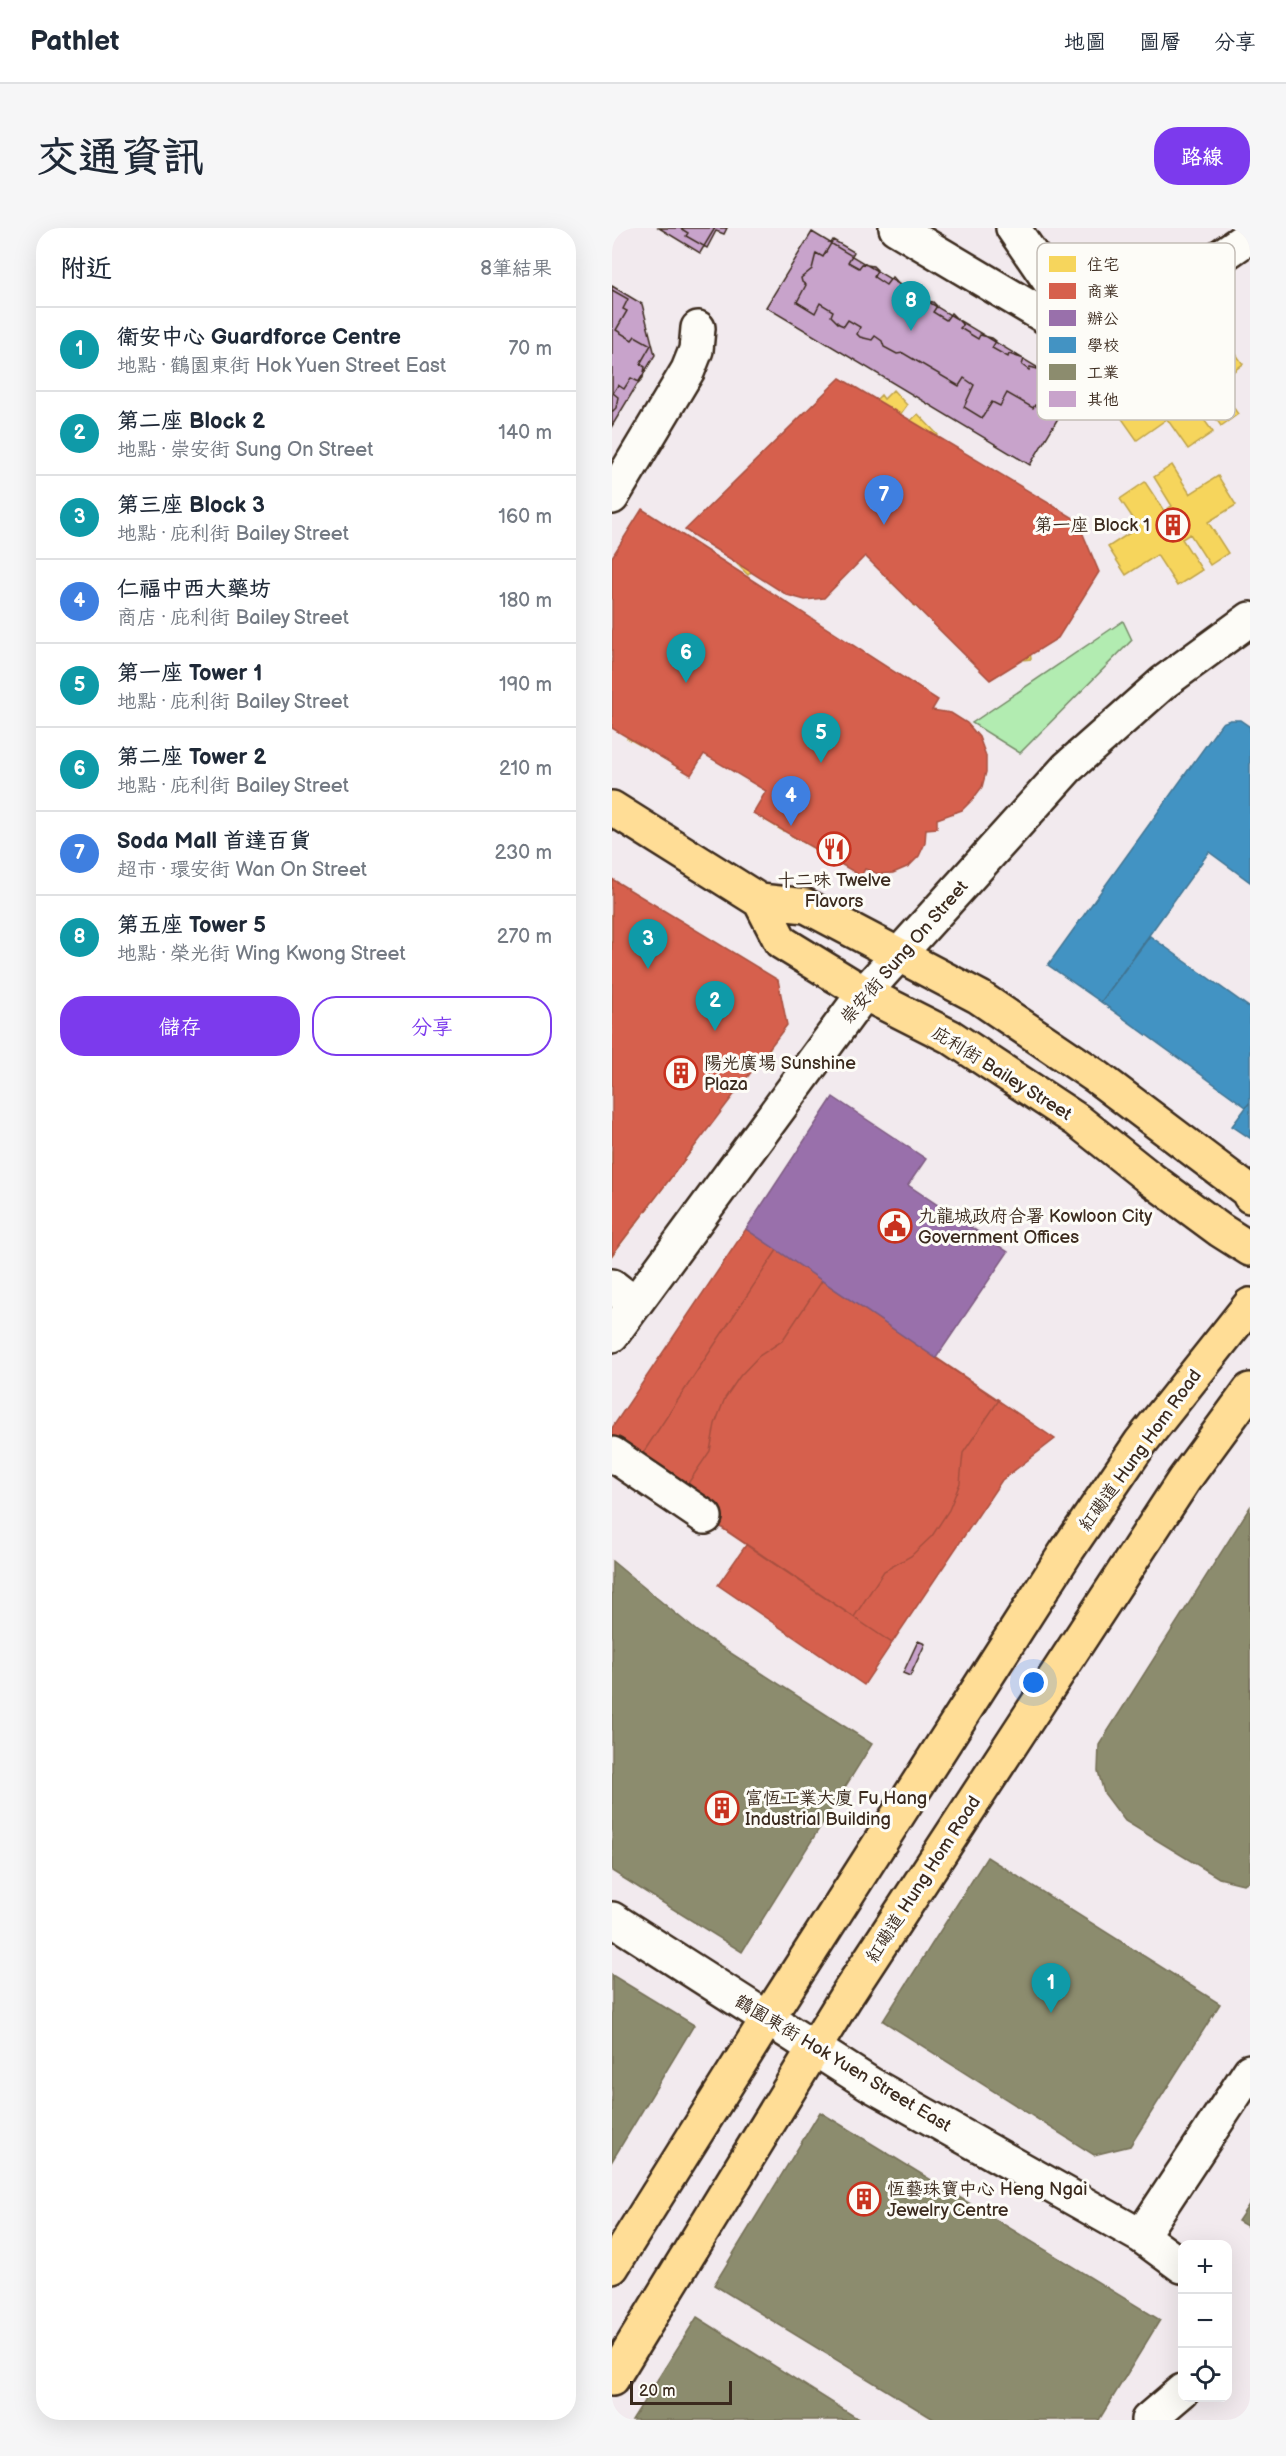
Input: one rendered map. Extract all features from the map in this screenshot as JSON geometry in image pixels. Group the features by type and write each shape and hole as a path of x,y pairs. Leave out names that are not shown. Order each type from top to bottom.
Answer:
{"main road":[{"path":"612,808 760,901 806,906 979,996 1097,1077 1248,1191 1250,1196"},
{"name":"庇利街 Bailey Street","path":"760,901 781,942 864,993 951,1037 1077,1120 1151,1179 1220,1230 1250,1249"},
{"name":"紅磡道 Hung Hom Road","path":"612,2267 1072,1542 1141,1442 1250,1305"},
{"name":"紅磡道 Hung Hom Road","path":"612,2379 705,2231 813,2048 1184,1480 1250,1390"}],"street":[{"path":"896,228 1037,312"},
{"path":"1013,228 1037,263"},
{"path":"1235,246 1250,236"},
{"path":"612,497 688,370 696,350 698,328"},
{"name":"崇安街 Sung On Street","path":"612,1335 624,1295 864,993 1067,768 1164,682 1250,619"},
{"path":"612,1454 705,1517"},
{"name":"鶴園東街 Hok Yuen Street East","path":"612,1919 870,2084 1141,2236 1178,2263"},
{"path":"1141,2236 1250,2071"},
{"path":"1148,2420 1178,2394"}],"green space":[{"path":"1123,621 1132,640 1020,753 972,723"}],"building: 住宅":[{"path":"1235,353 1243,364 1235,370"},
{"path":"893,390 907,405 897,419 902,425 918,414 938,435 927,446 931,450 924,456 918,454 922,458 915,464 911,461 891,481 976,568 982,568 980,563 990,561 991,567 997,566 998,574 1021,572 1022,581 1027,581 1028,591 1024,591 1025,607 1030,607 1031,617 1027,617 1029,634 1032,633 1034,643 1029,643 1031,659 1003,662 1002,656 999,656 999,662 992,662 991,657 977,659 974,636 977,636 976,629 962,630 963,636 952,637 948,608 955,608 954,601 942,599 941,606 926,603 925,608 914,606 918,582 903,580 902,584 891,583 895,558 880,556 880,561 869,559 872,535 857,532 856,537 845,536 849,511 835,509 834,514 822,512 823,507 818,506 807,516 811,520 804,527 800,523 792,533 796,536 789,543 785,540 788,544 781,551 777,548 769,556 772,559 765,566 762,562 760,564 764,567 757,574 753,570 748,575 727,554 732,548 728,543 720,551 700,531 710,522 706,518 713,511 717,515 720,512 717,510 721,505 718,502 724,495 728,499 746,481 743,477 750,471 753,474 757,470 760,473 758,468 765,461 769,465 776,458 772,454 779,448 784,450 780,446 787,439 791,443 800,437 796,433 803,426 807,430 817,420 831,436 838,429 842,432 851,424 847,421 854,414 859,416 856,413 863,406 866,410 872,405 875,408 877,405 874,402 881,395 884,399"},
{"path":"1123,420 1166,420 1137,440"},
{"path":"1168,420 1204,420 1213,432 1188,449"},
{"path":"1217,420 1230,420 1221,426"},
{"name":"第一座 Block 1","path":"1172,465 1190,494 1218,476 1236,505 1208,522 1228,553 1210,565 1190,534 1182,539 1202,570 1177,586 1157,555 1126,575 1108,547 1139,527 1120,499 1145,482 1164,511 1172,506 1154,477"},
{"path":"712,607 727,616 699,664 710,671 738,623 759,635 739,670 746,691 766,704 755,721 721,701 717,709 750,729 739,747 717,735 696,744 681,769 658,755 682,714 673,709 649,750 627,738 642,712 639,689 618,677 630,657 664,678 669,669 641,653 646,643 652,646 656,638 665,643 686,639 700,615 706,618"},
{"path":"847,687 862,696 833,743 845,750 873,703 895,715 874,749 881,771 901,783 890,801 856,780 852,788 885,808 874,827 852,814 831,823 815,849 792,836 817,793 808,788 783,831 762,818 777,792 774,769 754,756 765,737 799,757 804,749 775,732 782,722 787,726 792,718 800,723 821,718 835,695 841,698"},
{"path":"641,905 661,920 646,939 652,944 667,925 687,940 672,959 695,978 680,998 656,980 651,986 665,997 650,1016 635,1004 620,1023 612,1017 612,994 616,989 612,986 612,913 626,924"},
{"path":"745,975 753,982 731,1009 739,1016 763,986 775,994 771,999 780,1007 756,1038 770,1048 760,1061 740,1045 735,1051 754,1067 745,1080 732,1070 708,1100 698,1093 694,1098 682,1088 706,1058 698,1052 677,1080 667,1073 677,1060 667,1053 678,1039 659,1023 674,1004 698,1022 703,1016 680,998 695,978 715,993 725,980 735,988"},
{"path":"647,1105 697,1143 612,1255 612,1151"}],"building: 商業":[{"path":"840,378 1077,520 1099,572 1058,638 990,680 865,556 824,598 805,600 787,595 685,530"},
{"path":"642,509 938,700 932,710 951,713 967,723 979,737 986,756 986,772 982,787 962,810 937,819 937,828 926,829 925,843 919,856 909,866 893,873 879,874 865,869 861,876 753,813 766,791 704,754 691,775 612,728 612,557"},
{"name":"陽光廣場 Sunshine Plaza","path":"612,879 778,980 787,1025 612,1255"},
{"path":"746,1229 777,1250 633,1468 612,1454 612,1428"},
{"path":"777,1250 1055,1439 1002,1480 892,1643 633,1468"},
{"path":"822,1281 999,1400 963,1453 960,1483 949,1510 932,1536 911,1556 884,1571 854,1617 678,1498 710,1451 715,1424 725,1398 740,1376 759,1356 782,1341"},
{"path":"746,1545 892,1643 864,1685 718,1585"}],"building: 辦公":[{"path":"833,1097 926,1159 908,1185 1008,1252 936,1358 746,1229"},
{"path":"1250,1559 1250,1617 1223,1599"},
{"path":"1230,1664 1250,1678 1250,1828 1235,1819 1221,1839 1212,1832 1201,1848 1149,1813 1173,1777 1160,1769"}],"building: 學校":[{"path":"1240,720 1250,727 1250,882 1209,852 1101,1002 1048,965 1222,723"},
{"path":"1150,936 1250,1008 1250,1102 1246,1107 1101,1002"},
{"path":"1250,1102 1250,1138 1232,1126"}],"building: 工業":[{"path":"1250,1507 1250,1881 1243,1884 1219,1878 1125,1821 1104,1793 1098,1771 1099,1745"},
{"name":"富恆工業大廈 Fu Hang Industrial Building","path":"612,1561 698,1632 872,1744 742,1952 612,1871"},
{"path":"987,1857 1220,2004 1130,2146 1094,2155 883,2021"},
{"path":"612,1975 694,2025 612,2161"},
{"name":"恆藝珠寶中心 Heng Ngai Jewelry Centre","path":"820,2112 1160,2320 1099,2420 935,2420 714,2285"},
{"path":"1250,2203 1250,2228 1238,2221"},
{"path":"697,2317 860,2420 632,2420"},
{"path":"697,2317 860,2420 632,2420"}],"building: 其他":[{"path":"659,228 715,228 700,253"},
{"path":"680,228 727,228 724,234 716,231 707,248 686,236 688,233"},
{"path":"812,232 1037,367 1037,420 1057,420 1030,465 766,307"},
{"path":"833,240 854,252 848,262 859,268 862,264 873,266 877,270 874,277 886,285 892,277 903,289 900,293 919,304 921,300 933,302 937,306 933,312 946,320 951,313 963,325 960,328 978,339 980,335 992,338 996,341 992,348 1008,357 1009,354 1024,359 1022,365 1029,370 1030,367 1037,369 1037,406 1035,405 1033,408 1007,393 1000,406 992,402 982,418 964,407 974,385 964,378 959,386 903,353 897,354 884,347 882,341 875,336 872,340 860,337 857,334 860,327 848,320 844,326 839,324 831,316 833,311 820,303 815,313 797,302 806,285 801,278 812,269 816,253 823,257"},
{"path":"612,286 642,304 655,355 612,426"},
{"path":"612,290 628,299 623,309 627,311 616,330 632,340 635,336 651,345 640,364 645,367 643,378 639,382 631,378 624,389 618,385 613,393 618,397 616,408 612,412"},
{"path":"918,1641 925,1644 910,1676 903,1673"}],"place":[{"name":"第五座 Tower 5","path":"911,331"},
{"name":"Soda Mall 首達百貨","path":"884,525"},
{"name":"第一座 Block 1","path":"1173,525"},
{"name":"第二座 Tower 2","path":"686,683"},
{"name":"第一座 Tower 1","path":"821,763"},
{"name":"仁福中西大藥坊","path":"791,826"},
{"name":"十二味 Twelve Flavors","path":"834,849"},
{"name":"第三座 Block 3","path":"648,969"},
{"name":"第二座 Block 2","path":"715,1031"},
{"name":"陽光廣場 Sunshine Plaza","path":"681,1073"},
{"name":"九龍城政府合署 Kowloon City Government Offices","path":"895,1226"},
{"name":"富恆工業大廈 Fu Hang Industrial Building","path":"722,1808"},
{"name":"衛安中心 Guardforce Centre","path":"1051,2013"},
{"name":"恆藝珠寶中心 Heng Ngai Jewelry Centre","path":"864,2199"}]}
